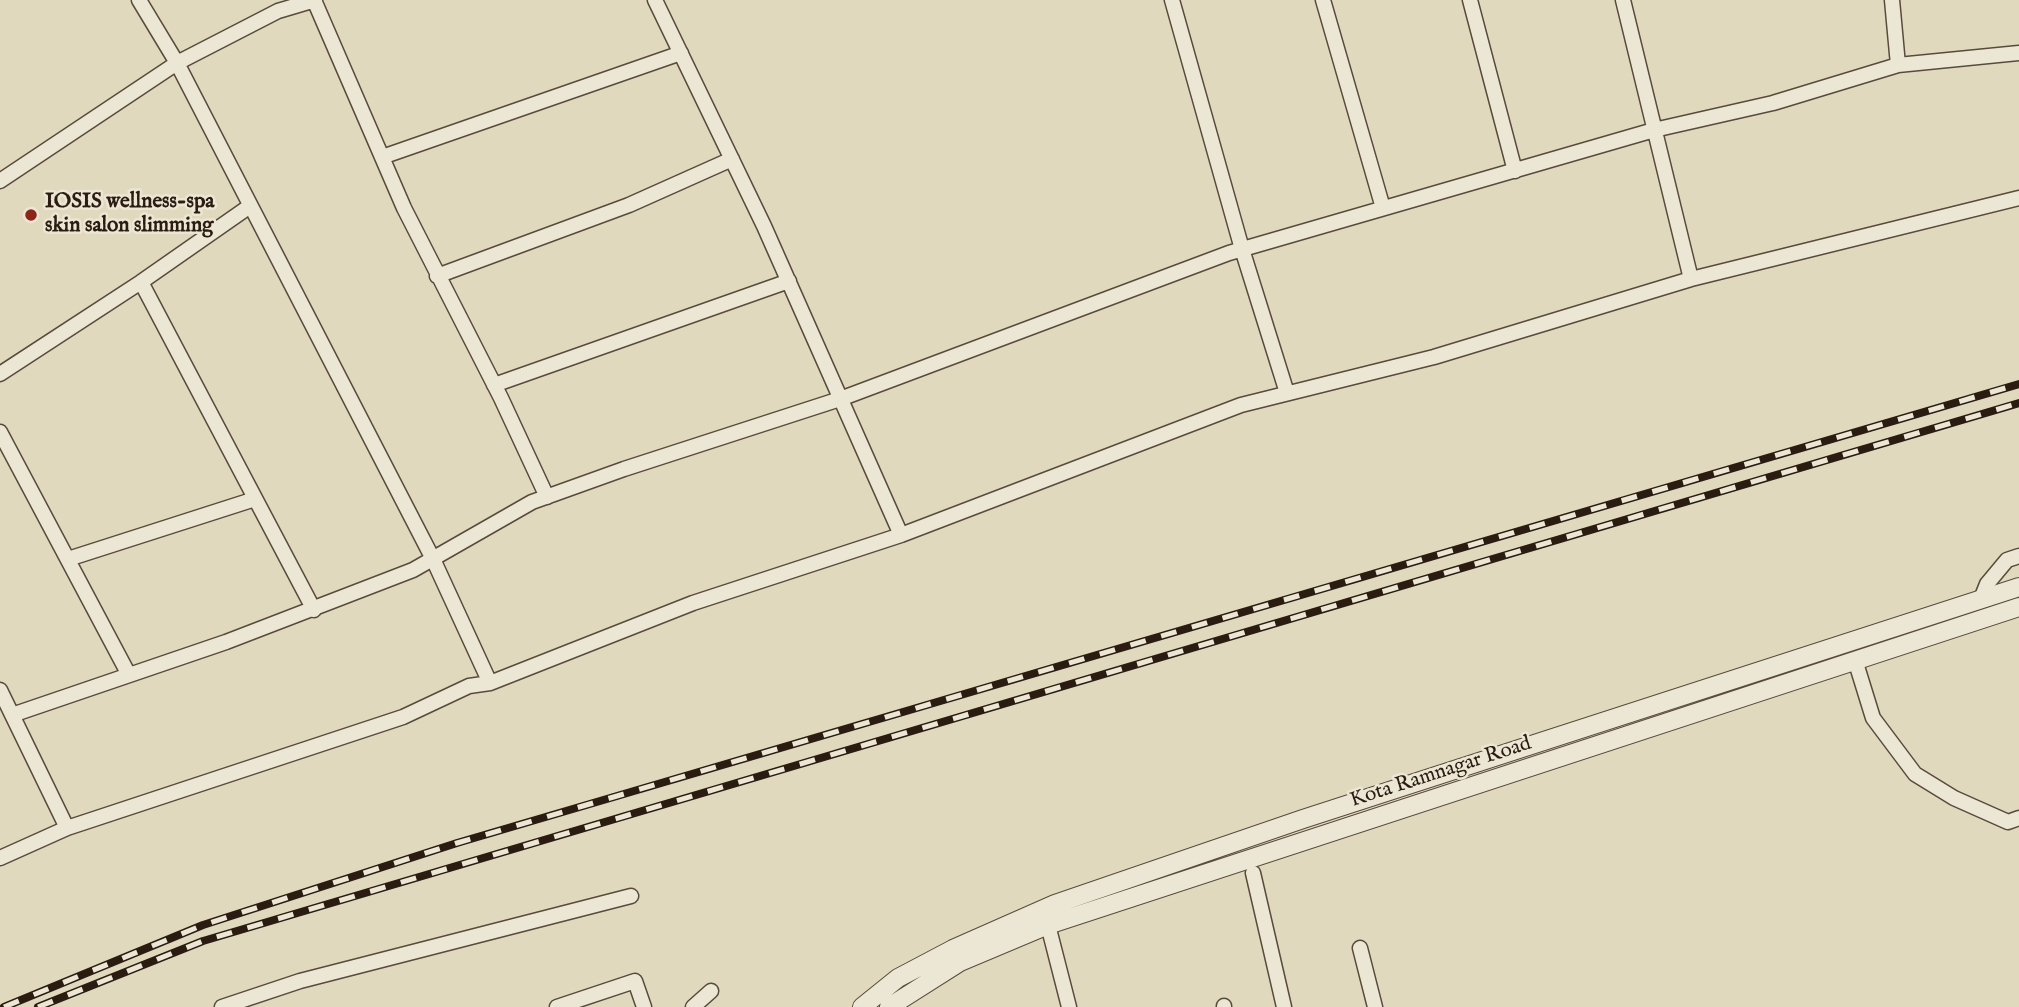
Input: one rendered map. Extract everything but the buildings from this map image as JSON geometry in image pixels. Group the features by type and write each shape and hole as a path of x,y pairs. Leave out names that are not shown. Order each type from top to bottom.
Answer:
{"street":[{"path":"139,0 177,63 433,559 489,683"},
{"path":"0,181 177,63 283,5 315,0 382,157 437,276 494,385 547,497"},
{"path":"655,0 789,281 901,535"},
{"path":"1172,0 1242,249 1287,393"},
{"path":"1323,0 1383,208"},
{"path":"1470,0 1515,171"},
{"path":"1623,0 1691,279"},
{"path":"1892,0 1898,65"},
{"path":"382,157 681,53"},
{"path":"12,715 314,610 433,559 547,497 624,469 840,399 1093,302 1242,249 1654,130 1773,103 1898,65 2019,53"},
{"path":"437,276 629,205 732,159"},
{"path":"0,858 67,828 403,718 469,686 489,683 693,603 901,535 1241,405 1434,357 1691,279 2019,198"},
{"path":"0,373 141,282 250,206"},
{"path":"494,385 789,281"},
{"path":"141,282 314,610"},
{"path":"0,432 129,675"},
{"path":"68,559 255,499"},
{"path":"1981,600 1987,584 2007,560 2019,556"},
{"path":"863,1007 909,972 953,948 1055,904 1303,819 2019,587"},
{"name":"Kota Ramnagar Road","path":"889,1007 960,962 1048,925 1856,663 2019,607"},
{"path":"1941,613 1946,633"},
{"path":"1856,663 1873,718 1915,774 1954,798 2008,822 2019,818"},
{"path":"0,690 67,828"},
{"path":"1253,873 1284,1007"},
{"path":"222,1007 300,981 631,896"},
{"path":"1048,925 1069,1007"},
{"path":"1360,948 1375,1007"},
{"path":"557,1007 635,981 644,1007"},
{"path":"693,1007 710,991"}],"railway":[{"path":"4,1007 203,925 457,843 2019,384"},
{"path":"38,1007 203,941 2019,403"}],"place":[{"name":"IOSIS wellness-spa skin salon slimming","path":"31,215"}]}
